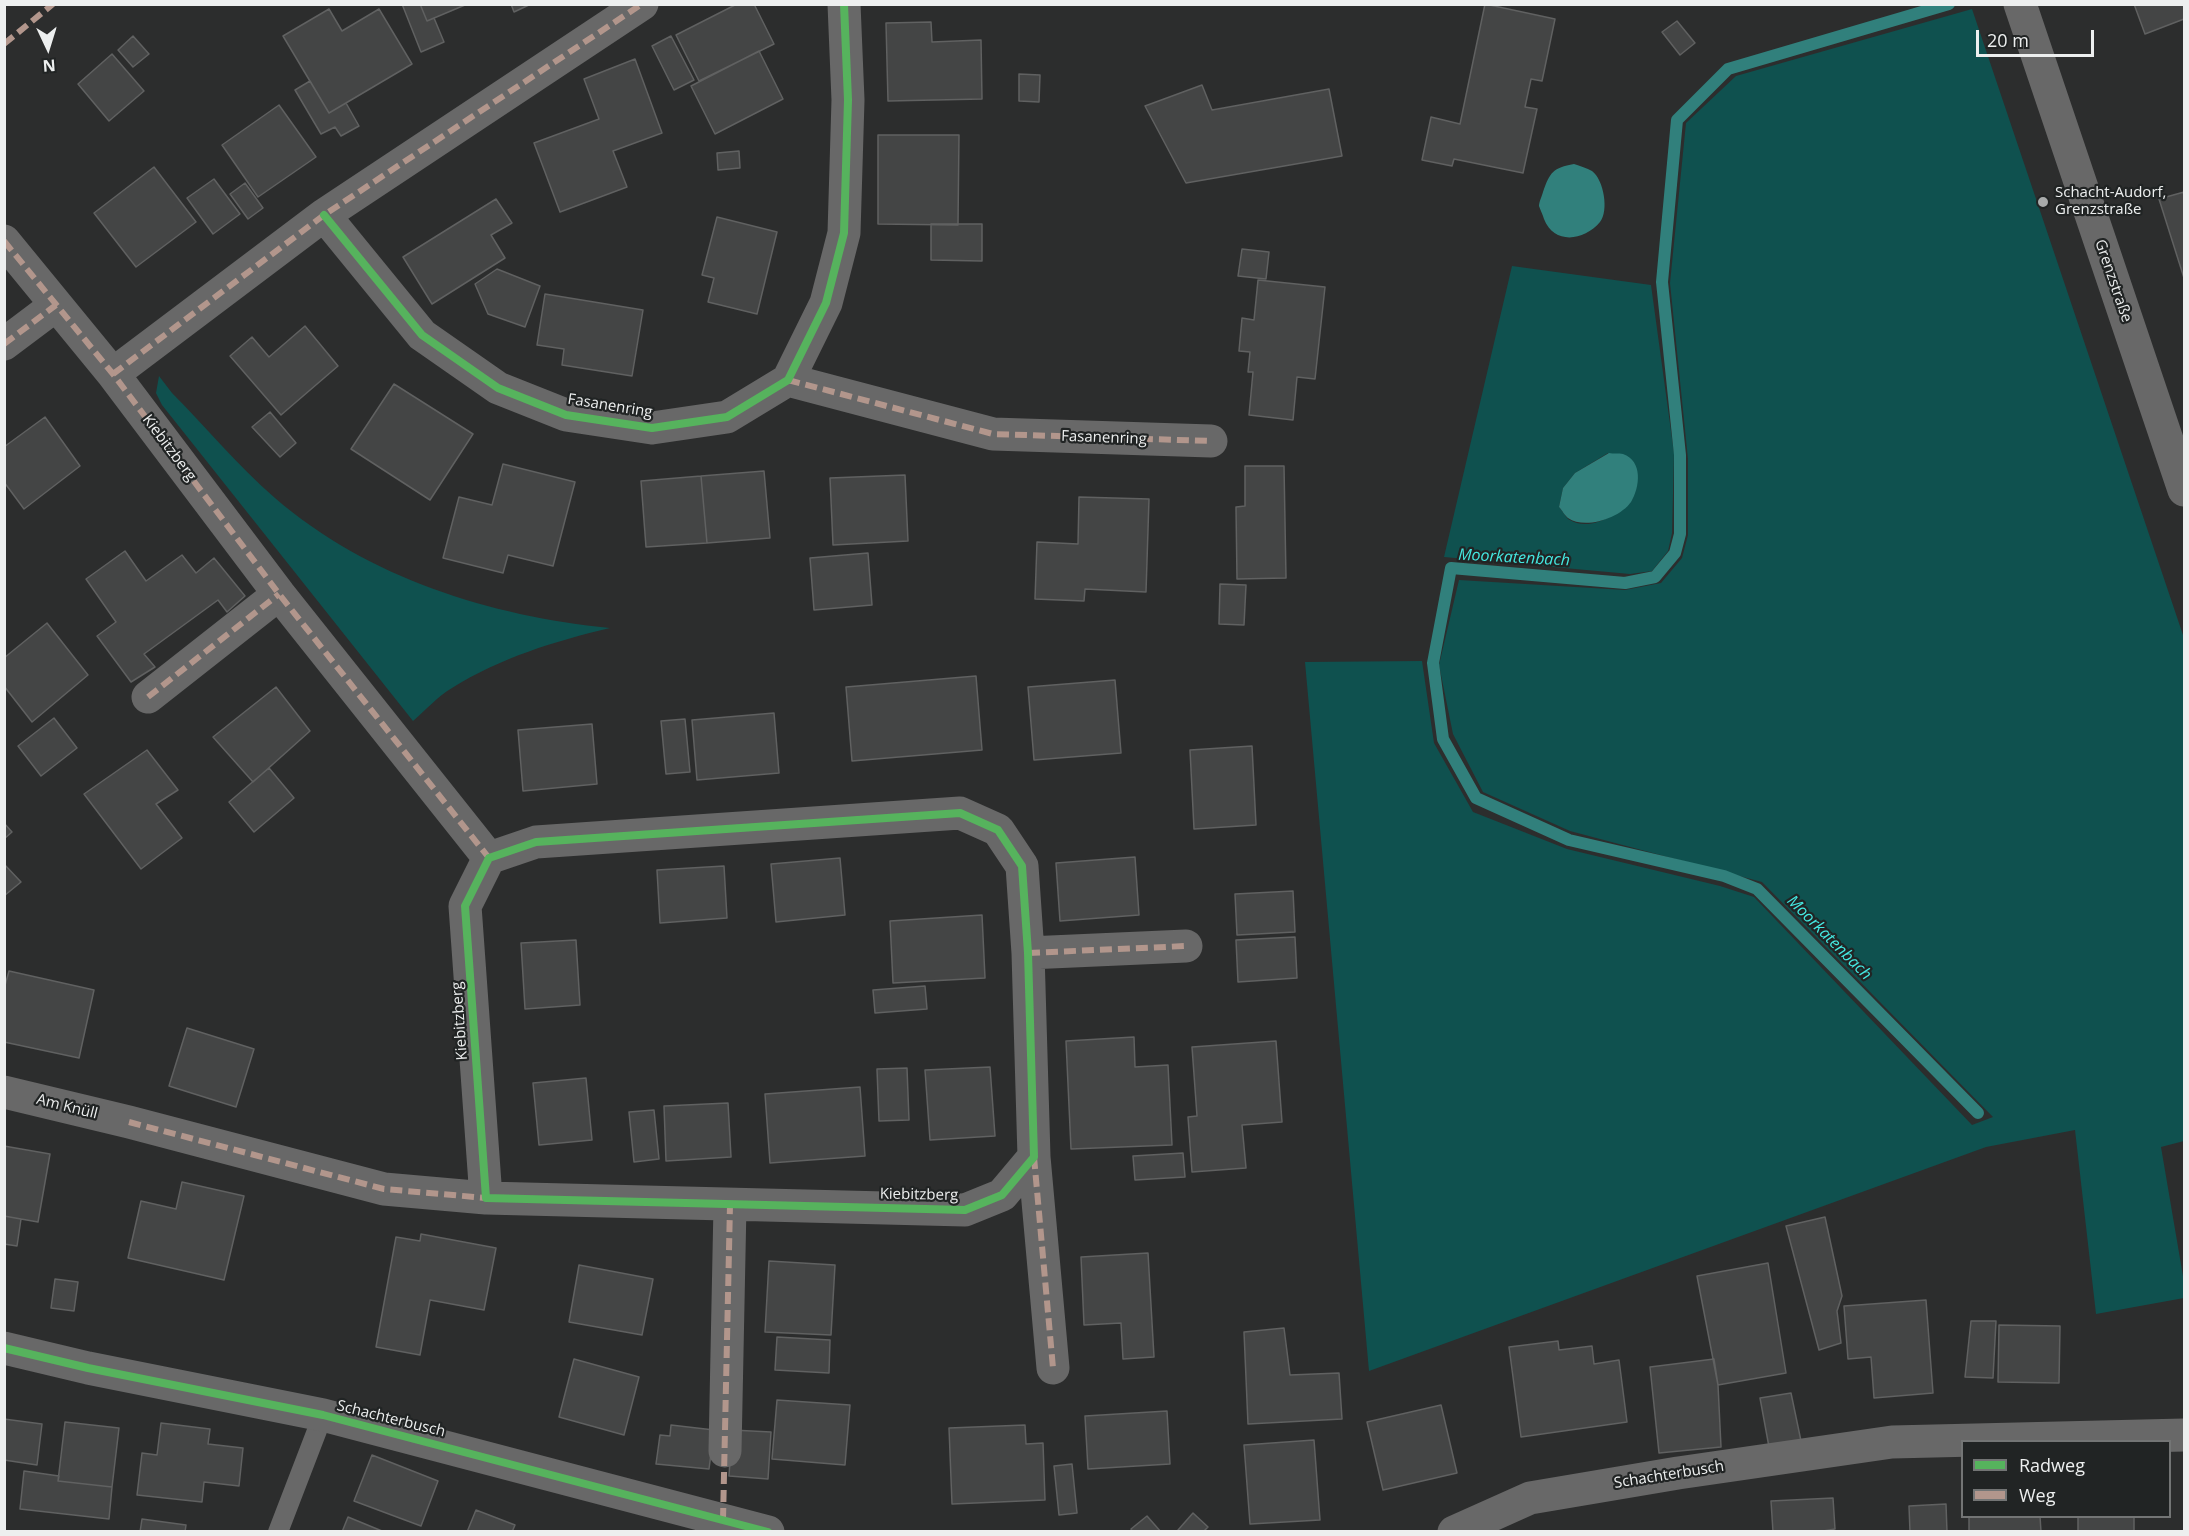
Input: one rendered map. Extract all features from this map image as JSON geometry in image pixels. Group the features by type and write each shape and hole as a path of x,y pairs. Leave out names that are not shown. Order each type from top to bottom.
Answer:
{"street":[{"path":"113,374 324,215 642,4"},
{"path":"788,380 826,303 844,232 848,111 844,4"},
{"name":"Grenzstraße","path":"2020,4 2184,490"},
{"name":"Fasanenring","path":"324,215 422,335 498,388 566,415 652,428 727,417 788,380 993,434 1211,441"},
{"name":"Kiebitzberg","path":"4,241 113,374 279,594 489,858 465,906 486,1198"},
{"path":"4,344 56,305"},
{"path":"148,697 279,594"},
{"path":"489,858 536,843 960,813 998,830 1022,866 1028,953 1034,1157 1053,1368"},
{"path":"1028,953 1186,946"},
{"name":"Am Knüll","path":"4,1092 129,1122"},
{"name":"Kiebitzberg","path":"129,1122 384,1189 486,1198 965,1210 1002,1195 1034,1157"},
{"path":"725,1451 730,1205"},
{"name":"Schachterbusch","path":"4,1348 88,1368 324,1415 768,1532"},
{"name":"Schachterbusch","path":"1975,1440 2184,1435"},
{"name":"Schachterbusch","path":"1454,1532 1530,1498 1678,1473 1892,1442 1961,1440"}],"lane":[{"path":"279,1532 324,1415"}],"shaded area":[{"path":"1972,9 2184,638 2184,1141 2161,1147 2184,1282 2184,1298 2096,1314 2075,1130 1986,1147 1369,1371 1305,662 1422,661 1434,743 1473,812 1567,849 1720,886 1754,897 1972,1125 1993,1117 1762,882 1570,831 1483,792 1453,734 1439,665 1459,580 1625,590 1661,583 1682,558 1688,535 1688,459 1670,283 1686,123 1736,76"},
{"path":"1574,164 1596,175 1600,181 1605,203 1600,222 1586,233 1570,237 1555,233 1549,227 1539,206 1550,175 1561,167"},
{"path":"1512,266 1651,285 1674,453 1672,533 1668,551 1652,571 1630,574 1444,557","holes":["1608,453 1630,503 1601,521 1585,524 1568,519 1559,507 1563,488 1575,473"]},
{"path":"159,376 172,393 261,486 311,526 350,550 390,571 476,603 520,614 610,628 548,645 489,668 447,691 413,721 162,405 156,393"},
{"path":"1609,453 1629,457 1637,468 1638,482 1631,502 1619,513 1602,521 1583,523 1568,518 1559,507 1563,488 1575,473"}],"building":[{"path":"402,4 420,4 427,21 434,18 444,42 421,52"},
{"path":"420,4 464,4 465,5 427,21"},
{"path":"511,4 531,4 514,12"},
{"path":"737,4 754,4 774,44 699,81 676,35"},
{"path":"1485,4 1555,19 1542,81 1531,79 1525,107 1537,109 1523,173 1454,159 1452,166 1422,160 1431,117 1460,124"},
{"path":"2134,4 2184,4 2184,19 2145,34"},
{"path":"329,9 342,31 379,9 412,64 329,113 283,36"},
{"path":"1677,21 1695,43 1680,55 1662,32"},
{"path":"931,22 932,42 981,40 982,99 888,101 886,23"},
{"path":"133,36 149,54 133,67 118,50"},
{"path":"671,36 694,80 674,90 652,46"},
{"path":"759,51 783,99 715,134 691,86"},
{"path":"112,54 144,91 109,121 78,84"},
{"path":"635,59 662,133 613,151 627,187 560,212 534,143 599,119 584,79"},
{"path":"1019,74 1040,75 1039,102 1019,101"},
{"path":"310,81 329,113 346,103 359,126 341,136 335,127 321,134 295,90"},
{"path":"1202,85 1212,110 1329,89 1342,156 1186,183 1145,106"},
{"path":"279,105 316,157 258,197 222,145"},
{"path":"878,135 959,135 958,225 878,224"},
{"path":"739,151 740,168 718,170 717,153"},
{"path":"154,167 196,222 136,267 94,213"},
{"path":"214,179 240,214 213,234 187,198"},
{"path":"245,183 263,208 248,219 230,194"},
{"path":"2184,192 2184,278 2159,199"},
{"path":"496,199 512,223 491,235 505,258 432,304 403,257"},
{"path":"717,217 777,232 757,314 708,302 714,278 702,275"},
{"path":"931,224 982,224 982,261 931,260"},
{"path":"1242,249 1269,252 1266,279 1238,276"},
{"path":"497,269 540,286 525,327 488,314 475,284"},
{"path":"1258,280 1325,287 1315,379 1297,377 1293,420 1249,415 1253,372 1248,372 1250,352 1239,351 1242,318 1254,320"},
{"path":"545,294 643,310 632,376 562,365 564,349 537,345"},
{"path":"305,326 338,366 281,415 230,356 252,337 269,357"},
{"path":"394,384 473,434 430,500 351,449"},
{"path":"270,412 296,443 280,457 252,427"},
{"path":"45,417 80,466 24,509 4,482 4,447"},
{"path":"503,464 575,482 553,566 508,555 503,573 443,558 459,497 492,505"},
{"path":"1245,466 1284,466 1286,578 1237,579 1236,507 1245,506"},
{"path":"764,471 770,538 707,543 701,476"},
{"path":"905,475 908,541 833,545 830,478"},
{"path":"701,476 707,543 646,547 641,481"},
{"path":"1079,497 1149,499 1146,592 1085,589 1084,601 1035,599 1037,542 1078,544"},
{"path":"125,551 146,581 182,555 196,573 214,558 245,596 227,612 218,600 144,654 155,667 131,682 97,636 116,622 86,579"},
{"path":"868,553 872,605 814,610 810,558"},
{"path":"1220,584 1246,585 1244,625 1219,624"},
{"path":"47,623 88,675 32,722 4,686 4,658"},
{"path":"976,676 982,750 852,761 846,687"},
{"path":"1115,680 1121,753 1034,760 1028,687"},
{"path":"276,687 310,731 253,782 213,737"},
{"path":"774,713 779,773 697,780 692,720"},
{"path":"54,718 77,748 41,776 18,746"},
{"path":"685,719 690,772 666,774 661,721"},
{"path":"592,724 597,784 523,791 518,730"},
{"path":"1252,746 1256,825 1194,829 1190,750"},
{"path":"147,750 178,790 156,804 182,838 141,869 84,794"},
{"path":"269,768 294,798 254,832 229,802"},
{"path":"4,823 12,832 4,839"},
{"path":"1135,857 1139,915 1060,921 1056,863"},
{"path":"840,858 845,915 776,922 771,864"},
{"path":"4,864 21,882 4,896"},
{"path":"724,866 727,918 660,923 657,870"},
{"path":"1293,891 1295,932 1237,935 1235,894"},
{"path":"982,915 985,978 893,983 890,921"},
{"path":"1295,937 1297,978 1238,982 1236,940"},
{"path":"576,940 580,1005 525,1009 521,943"},
{"path":"9,971 94,990 79,1058 4,1042 4,989"},
{"path":"925,986 927,1009 875,1013 873,990"},
{"path":"187,1028 254,1049 236,1107 169,1086"},
{"path":"1134,1037 1135,1067 1168,1065 1172,1145 1071,1149 1066,1041"},
{"path":"1276,1041 1282,1122 1242,1125 1246,1168 1192,1172 1188,1117 1197,1116 1192,1047"},
{"path":"990,1067 995,1136 930,1140 925,1070"},
{"path":"907,1068 909,1120 879,1121 877,1069"},
{"path":"586,1078 592,1140 539,1145 533,1083"},
{"path":"860,1087 865,1156 770,1163 765,1094"},
{"path":"728,1103 731,1157 666,1161 664,1106"},
{"path":"654,1110 659,1159 634,1162 629,1112"},
{"path":"4,1146 50,1154 38,1222 4,1216"},
{"path":"1183,1153 1185,1177 1135,1180 1133,1156"},
{"path":"182,1182 244,1196 224,1280 128,1258 141,1201 176,1209"},
{"path":"4,1216 21,1219 17,1246 4,1244"},
{"path":"1825,1217 1842,1296 1837,1311 1841,1343 1819,1350 1786,1226"},
{"path":"421,1234 496,1248 484,1310 430,1300 420,1355 376,1347 396,1237 420,1241"},
{"path":"1148,1253 1154,1357 1123,1359 1121,1323 1084,1325 1081,1257"},
{"path":"769,1261 835,1265 831,1335 765,1332"},
{"path":"1768,1263 1786,1373 1718,1385 1697,1276"},
{"path":"579,1265 653,1279 642,1335 569,1322"},
{"path":"55,1279 78,1282 74,1311 51,1308"},
{"path":"1926,1300 1933,1393 1874,1398 1871,1357 1848,1359 1844,1306"},
{"path":"1971,1321 1996,1321 1993,1378 1965,1377"},
{"path":"1999,1325 2060,1326 2059,1383 1998,1382"},
{"path":"1284,1328 1290,1375 1339,1373 1342,1419 1248,1424 1244,1332"},
{"path":"777,1337 830,1340 829,1373 775,1370"},
{"path":"1558,1341 1559,1350 1592,1346 1594,1364 1619,1360 1627,1422 1521,1437 1509,1347"},
{"path":"574,1359 639,1377 624,1435 559,1417"},
{"path":"1714,1359 1718,1385 1721,1447 1659,1453 1650,1367"},
{"path":"1791,1393 1801,1441 1769,1447 1760,1398"},
{"path":"777,1400 850,1405 845,1465 772,1459"},
{"path":"1441,1405 1457,1473 1383,1490 1367,1422"},
{"path":"1167,1411 1170,1464 1088,1469 1085,1416"},
{"path":"4,1419 42,1424 37,1465 4,1460"},
{"path":"65,1422 119,1428 112,1487 58,1481"},
{"path":"161,1423 210,1429 208,1444 243,1448 239,1486 204,1482 202,1502 137,1495 142,1453 157,1455"},
{"path":"671,1425 714,1430 709,1469 656,1464 660,1435 670,1436"},
{"path":"1025,1425 1026,1444 1043,1443 1045,1500 952,1504 949,1428"},
{"path":"732,1430 771,1432 768,1479 729,1476"},
{"path":"1314,1440 1320,1520 1250,1524 1244,1445"},
{"path":"372,1455 438,1481 421,1526 354,1501"},
{"path":"1072,1464 1077,1513 1059,1515 1054,1466"},
{"path":"24,1471 59,1476 58,1481 112,1487 109,1519 20,1509"},
{"path":"1833,1498 1835,1529 1817,1532 1773,1532 1771,1501"},
{"path":"1946,1504 1947,1532 1910,1532 1909,1506"},
{"path":"476,1510 515,1525 512,1532 467,1532"},
{"path":"1193,1513 1208,1527 1203,1532 1179,1532 1178,1530"},
{"path":"1147,1516 1161,1532 1133,1532 1131,1529"},
{"path":"348,1517 382,1531 382,1532 342,1532"},
{"path":"1969,1518 2040,1518 2041,1532 1969,1532"},
{"path":"2078,1518 2134,1518 2134,1532 2078,1532"},
{"path":"142,1519 186,1525 185,1532 140,1532"}],"waterway":[{"name":"Moorkatenbach","path":"1949,4 1728,69 1677,120 1662,282 1680,455 1680,534 1675,553 1655,577 1625,583 1451,568 1433,663 1443,739 1476,798 1569,840 1724,876 1757,889 1978,1113"}],"marked path":[{"path":"4,44 53,4"},
{"path":"113,374 324,215 642,4"},
{"path":"4,241 113,374 279,594 489,858"},
{"path":"4,344 56,305"},
{"path":"788,380 993,434 1211,441"},
{"path":"148,697 279,594"},
{"path":"1028,953 1186,946"},
{"path":"129,1122 384,1189 486,1198"},
{"path":"1034,1157 1053,1368"},
{"path":"723,1520 730,1205"}],"cycle path":[{"path":"324,215 422,335 498,388 566,415 652,428 727,417 788,380 826,303 844,233 848,100 844,4"},
{"path":"960,813 998,830 1022,866 1028,953 1034,1157 1002,1195 965,1210 486,1198 465,906 489,858 536,842 960,813"},
{"path":"4,1348 88,1368 323,1415 768,1532"}],"place":[{"name":"Schacht-Audorf, Grenzstraße","path":"2043,202"}]}
